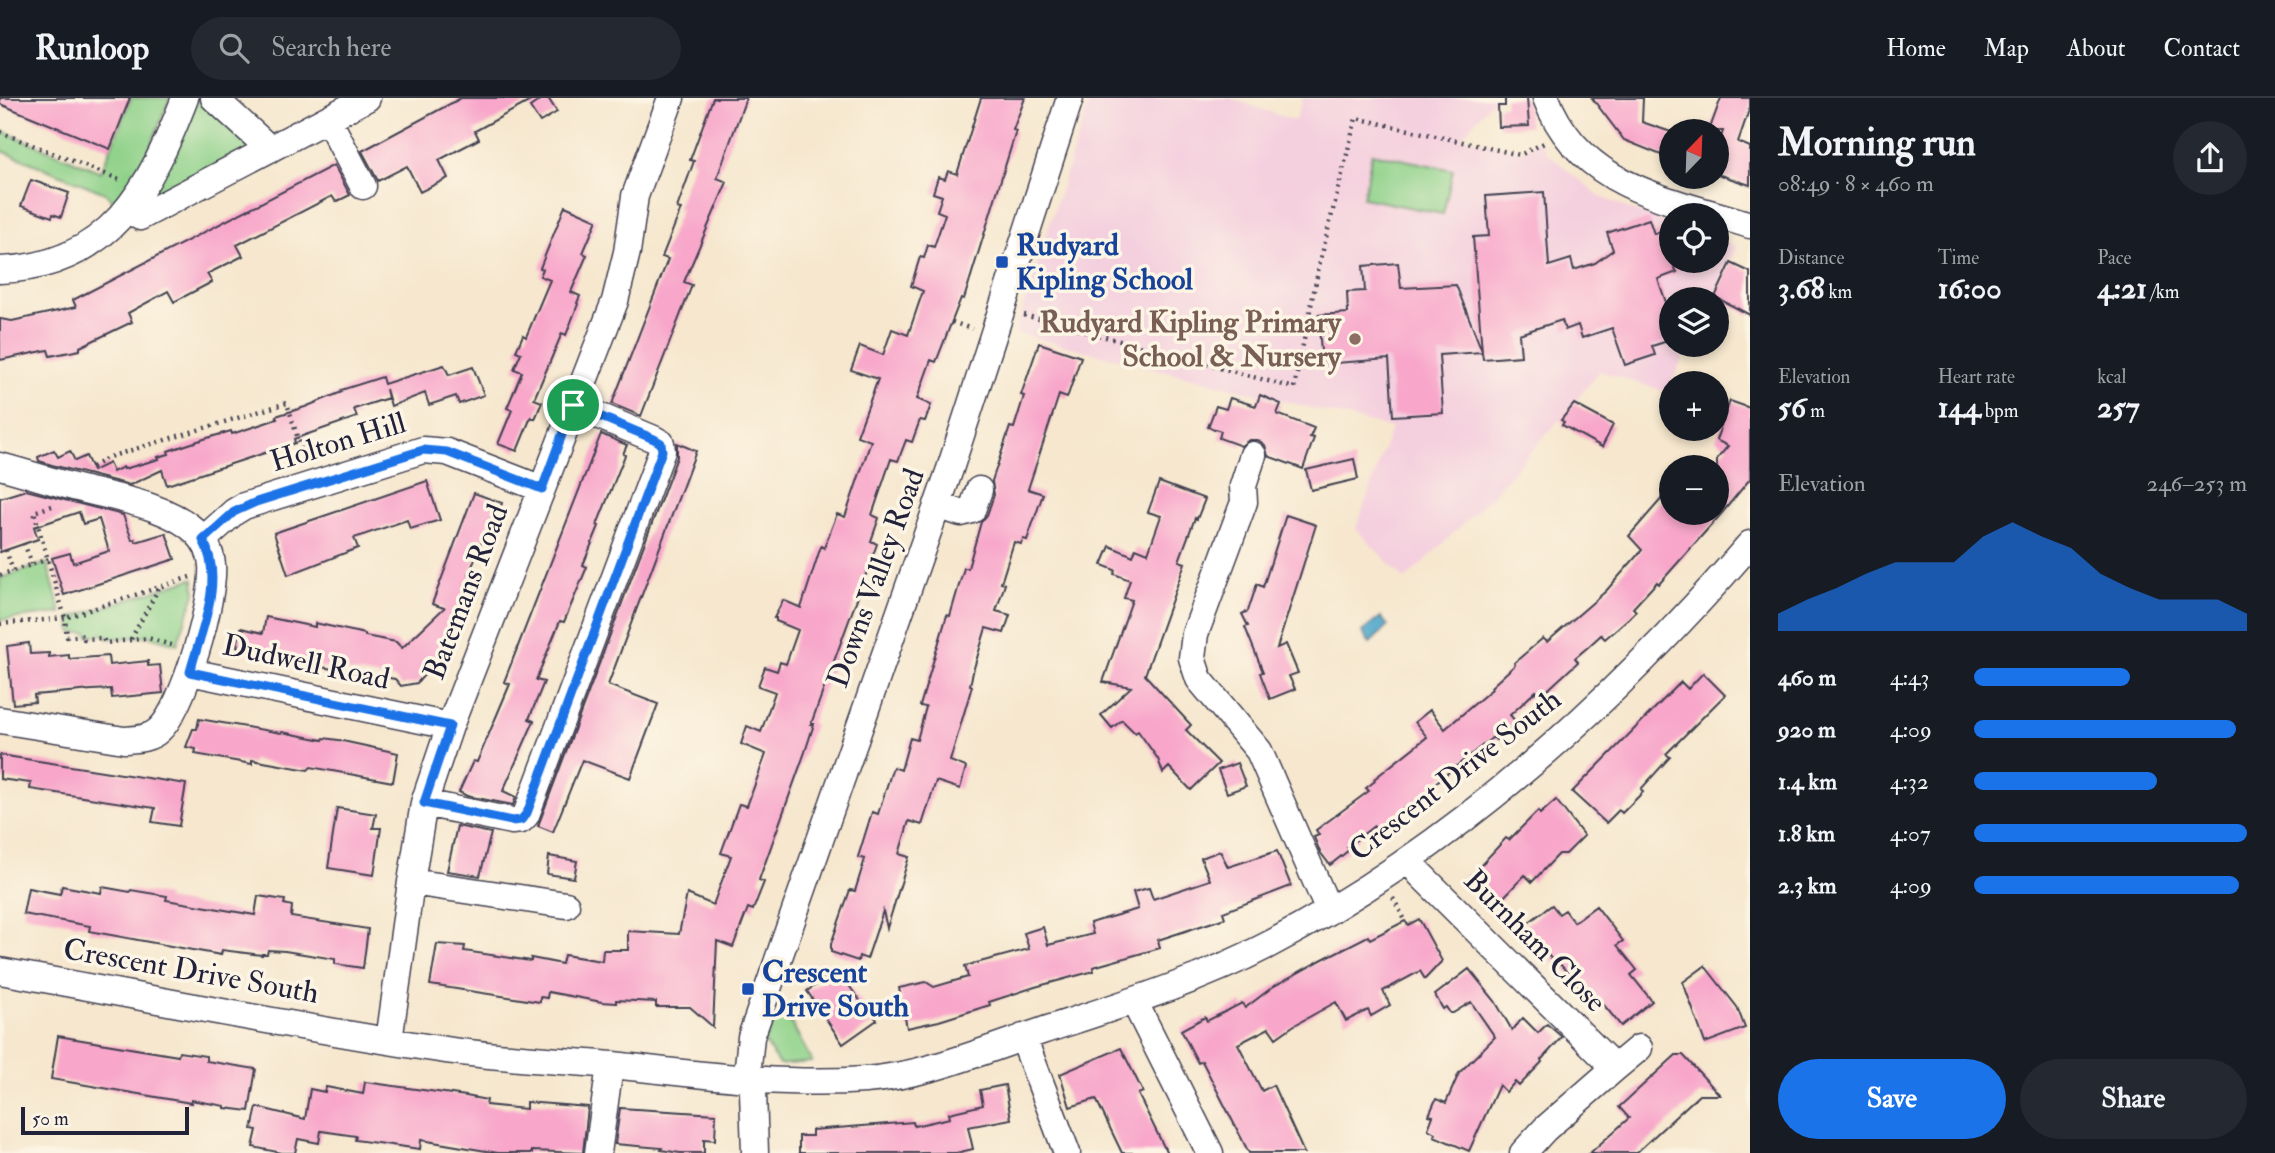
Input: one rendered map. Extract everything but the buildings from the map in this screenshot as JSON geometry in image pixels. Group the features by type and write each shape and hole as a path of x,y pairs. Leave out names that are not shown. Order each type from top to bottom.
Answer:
{"street":[{"path":"0,270 43,264 70,253 104,232 122,199 156,167 185,98"},
{"path":"214,98 270,149"},
{"path":"122,199 140,217 367,98"},
{"name":"Batemans Road","path":"390,1041 424,803 450,726 615,300 627,251 635,195 671,98"},
{"name":"Downs Valley Road","path":"755,1153 753,1091 750,1080 751,1037 937,505 1070,98"},
{"path":"1546,98 1563,133 1591,163 1616,180 1750,225"},
{"path":"328,119 363,186"},
{"path":"424,803 512,821 524,817 628,542 662,451 661,443 573,405"},
{"name":"Holton Hill","path":"203,540 244,506 423,450 447,452 542,489"},
{"path":"1254,455 1243,486 1244,502 1195,634 1192,658 1199,679 1259,751 1329,911"},
{"path":"0,466 153,509 184,523 203,540 212,565 211,594 185,660 167,721 159,730 140,738 124,740 0,720"},
{"path":"937,505 961,513 972,510 979,490"},
{"name":"Crescent Drive South","path":"0,971 444,1050 750,1080 810,1083 869,1080 912,1074 1134,1001 1202,975 1266,946 1329,911 1409,860 1492,796 1576,725 1636,667 1750,544"},
{"name":"Dudwell Road","path":"185,660 450,726"},
{"name":"Burnham Close","path":"1409,860 1615,1068"},
{"path":"411,882 566,905"},
{"path":"1134,1001 1209,1153"},
{"path":"1023,1037 1067,1153"},
{"path":"1523,1153 1545,1129 1639,1048"},
{"path":"598,1153 610,1065"}],"path":[{"path":"1017,312 1294,388 1320,262 1356,118 1520,155 1563,133"},
{"path":"0,132 121,181"},
{"path":"122,199 121,181 129,169"},
{"path":"952,322 976,331"},
{"path":"87,470 109,457 287,403 307,467"},
{"path":"60,503 34,512 65,618 67,637 84,635 84,639 103,638 105,643 148,638 185,660"},
{"path":"24,543 32,564"},
{"path":"6,550 13,570"},
{"path":"0,575 49,559"},
{"path":"0,624 65,618 198,574"},
{"path":"131,639 160,586"},
{"path":"1390,894 1405,920"}],"shaded area":[{"name":"Rudyard Kipling Primary School & Nursery","path":"1090,98 1230,98 1295,121 1303,98 1495,98 1462,137 1521,151 1540,140 1547,153 1598,195 1659,220 1659,273 1724,273 1718,287 1659,287 1659,357 1683,357 1677,371 1659,371 1659,390 1599,371 1489,499 1405,580 1356,529 1391,428 1015,333"},
{"name":"Rudyard Kipling Primary School & Nursery","path":"1729,243 1737,246 1729,263"}],"green space":[{"path":"131,98 170,98 140,172 115,203 105,193 0,150 0,130 101,172"},
{"path":"185,98 214,98 270,149 162,207 137,199"},
{"path":"1372,153 1453,170 1443,214 1363,198"},
{"path":"47,563 61,613 0,620 0,578"},
{"path":"194,578 195,593 177,644 149,636 107,639 106,634 88,636 87,632 72,633 70,618"},
{"path":"782,1005 812,1062 779,1065 764,1041"}],"water":[{"path":"1381,617 1388,626 1370,643 1362,632"}],"place":[{"name":"Rudyard Kipling School","path":"1002,262"},
{"name":"Rudyard Kipling Primary School & Nursery","path":"1355,339"},
{"name":"Crescent Drive South","path":"748,989"}],"route":[{"path":"573,405 654,439 661,443 662,451 527,813 521,820 512,821 424,803 450,726 190,672 211,594 211,556 203,540 234,512 244,506 412,452 434,449 542,489 573,405"}]}
